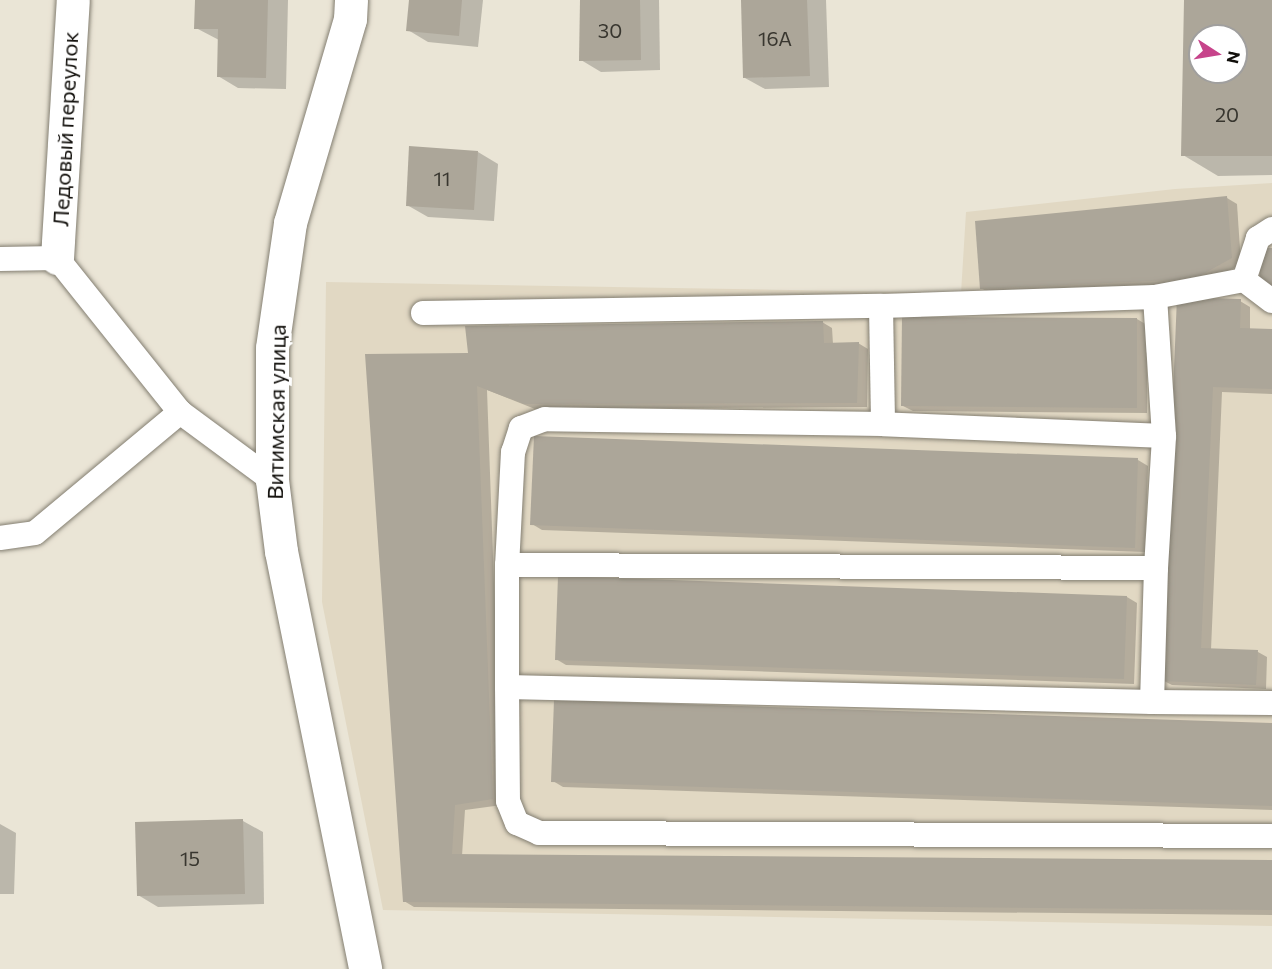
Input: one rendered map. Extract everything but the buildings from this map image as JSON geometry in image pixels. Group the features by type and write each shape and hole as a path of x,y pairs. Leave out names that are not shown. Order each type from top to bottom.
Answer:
{"street":[{"name":"Ледовый переулок","path":"57,258 73,0"},
{"name":"Витимская улица","path":"351,0 350,19 290,223 273,348 272,480 280,551 365,969"}],"lane":[{"path":"1244,280 1258,238 1272,229"},
{"path":"0,259 57,258 180,412 272,480"},
{"path":"423,313 881,306 1155,297 1244,280 1272,301"},
{"path":"1152,702 1156,568 1164,436 1155,297"},
{"path":"881,306 883,424"},
{"path":"0,538 35,533 180,412"},
{"path":"1164,436 883,424 545,419 521,428 513,452 507,565 508,801 517,823 539,833 1272,836"},
{"path":"507,565 1156,568"},
{"path":"507,687 1272,703"}],"shaded area":[{"path":"1272,183 1272,926 383,910 322,602 326,282 961,293 966,212 1175,189"}]}
